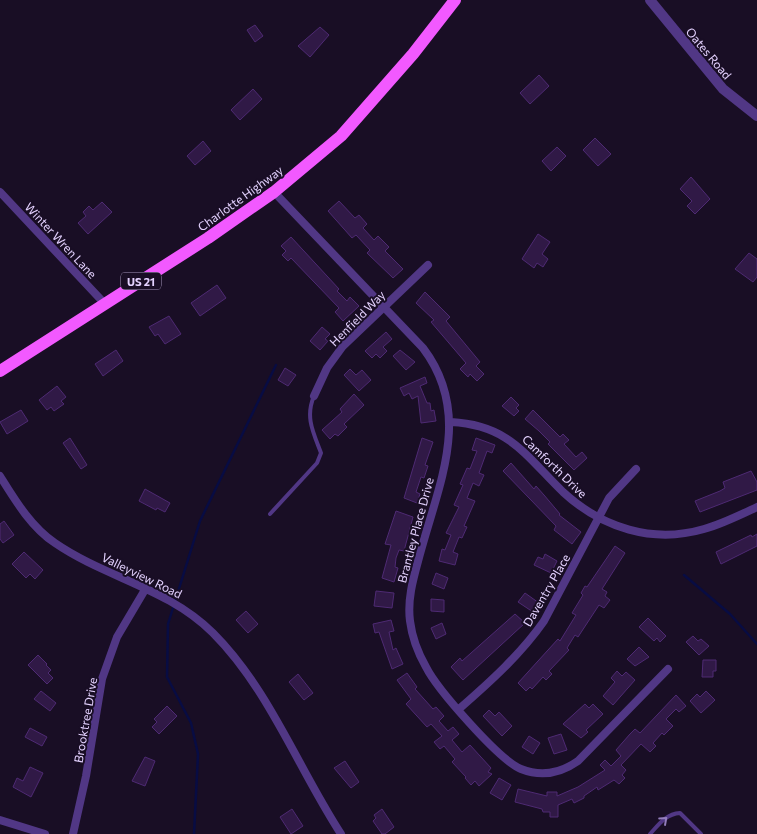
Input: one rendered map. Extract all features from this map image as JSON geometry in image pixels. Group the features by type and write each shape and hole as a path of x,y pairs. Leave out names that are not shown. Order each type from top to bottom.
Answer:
{"main road":[{"name":"Charlotte Highway","path":"0,371 246,214 274,192 341,136 412,54 455,0"}],"street":[{"name":"Oates Road","path":"650,0 723,90 757,116"},
{"name":"Winter Wren Lane","path":"0,192 105,304"},
{"name":"Brantley Place Drive","path":"274,192 423,348 439,372 446,392 451,422 449,446 414,576 410,606 416,646 426,669 459,709 502,757 513,766 529,772 555,772 571,766 585,756 668,669"},
{"name":"Henfield Way","path":"314,396 333,357 428,265"},
{"name":"Camforth Drive","path":"451,422 482,426 513,441 564,492 599,519 641,533 675,534 705,529 757,507"},
{"name":"Daventry Place","path":"459,709 487,684 535,634 609,498 636,469"},
{"name":"Valleyview Road","path":"0,476 32,522 55,543 146,588 188,612 213,633 242,668 267,705 321,803 341,834"},
{"name":"Brooktree Drive","path":"73,834 86,776 102,679 117,637 146,588"},
{"path":"0,820 45,834"}],"lane":[{"path":"270,514 317,463 321,453 309,421 308,408 314,396"},
{"path":"650,834 668,815 680,813 700,834"}],"building":[{"path":"255,25 263,36 255,42 247,30"},
{"path":"320,27 329,35 310,57 298,46"},
{"path":"539,75 549,86 530,104 520,93"},
{"path":"253,89 262,99 240,120 231,110"},
{"path":"595,138 611,154 598,166 583,150"},
{"path":"203,141 211,151 195,165 187,156"},
{"path":"557,147 566,156 551,171 542,161"},
{"path":"691,177 710,199 695,214 687,206 692,201 680,189"},
{"path":"339,201 355,218 359,215 367,224 363,228 374,240 378,236 389,247 385,251 403,269 393,278 367,253 370,250 356,235 352,238 328,211"},
{"path":"102,202 112,212 88,234 78,223 86,216 83,212 89,206 93,210"},
{"path":"538,234 550,242 542,254 548,259 543,267 537,263 534,268 522,259"},
{"path":"291,237 339,289 337,291 347,301 350,297 359,306 343,321 335,312 339,308 291,258 288,261 282,255 286,251 281,246"},
{"path":"749,253 757,259 757,277 753,282 735,269"},
{"path":"217,285 226,298 200,316 191,303"},
{"path":"425,292 450,317 446,321 480,362 476,366 484,374 477,381 470,374 468,377 460,369 466,363 431,322 434,320 416,303"},
{"path":"169,316 181,334 165,344 158,334 155,336 149,327"},
{"path":"322,327 330,334 325,339 328,341 320,350 310,341"},
{"path":"386,332 392,339 383,347 387,351 380,358 376,354 372,358 365,351"},
{"path":"116,350 123,361 103,376 95,364"},
{"path":"400,350 415,362 406,370 393,356"},
{"path":"285,368 296,375 288,386 278,380"},
{"path":"350,369 356,375 362,370 371,380 359,391 344,375"},
{"path":"425,377 427,383 420,386 427,403 430,403 431,411 434,410 436,421 421,423 418,396 412,399 409,393 404,396 400,388"},
{"path":"57,386 66,397 61,401 64,404 54,411 51,407 47,410 39,400"},
{"path":"354,394 364,405 344,424 347,427 338,436 335,434 330,439 322,430 342,412 340,409"},
{"path":"511,397 519,405 516,408 519,411 514,416 502,406"},
{"path":"21,410 28,421 7,434 0,422"},
{"path":"533,410 560,437 563,434 569,440 564,444 576,457 582,452 587,458 574,470 548,444 550,442 525,419"},
{"path":"70,438 87,465 81,469 63,443"},
{"path":"422,438 433,442 425,465 428,466 424,478 421,477 416,492 420,494 417,503 404,498"},
{"path":"476,438 495,445 492,453 487,451 479,473 484,475 479,486 473,483 467,498 475,501 464,526 467,527 462,538 459,537 453,552 458,554 455,565 439,561 442,549 445,550 451,535 446,533 459,507 454,505 463,485 460,484 467,468 470,469 477,451 472,450"},
{"path":"511,463 534,489 536,486 559,515 581,532 572,544 554,530 556,526 503,471"},
{"path":"751,471 757,482 757,490 700,512 695,501 725,488 723,482"},
{"path":"145,489 170,503 165,512 157,508 156,510 139,501"},
{"path":"396,511 413,517 404,551 399,550 396,558 395,567 398,568 394,582 382,578 391,545 385,544"},
{"path":"4,521 14,535 3,543 0,539 0,524"},
{"path":"757,534 757,546 721,564 716,552"},
{"path":"615,546 625,553 602,589 607,592 605,596 610,600 604,608 599,605 578,637 575,635 567,648 569,650 549,671 552,674 546,680 543,677 532,689 530,687 526,691 518,683 558,639 560,641 576,615 572,613 583,595 581,593 585,586 587,587"},
{"path":"24,552 43,570 35,579 30,574 26,578 12,564"},
{"path":"545,554 557,561 551,573 534,565 538,557 543,559"},
{"path":"436,573 448,578 444,589 432,584"},
{"path":"376,591 394,593 392,608 374,606"},
{"path":"525,593 539,603 533,612 518,602"},
{"path":"431,599 444,600 444,612 431,611"},
{"path":"246,611 258,624 248,633 236,620"},
{"path":"515,614 525,623 463,680 451,667 460,658 462,661"},
{"path":"648,618 666,636 660,642 657,638 654,641 639,627"},
{"path":"391,620 394,631 389,632 393,650 396,648 403,664 392,669 379,632 375,633 373,624"},
{"path":"442,623 446,634 436,639 431,628"},
{"path":"693,636 698,641 701,639 709,646 699,655 686,642"},
{"path":"639,647 649,657 635,666 627,659"},
{"path":"38,655 51,670 48,673 53,678 47,684 28,665"},
{"path":"703,660 716,660 716,671 713,671 713,677 702,677"},
{"path":"617,671 622,676 626,672 635,680 613,705 603,696 615,682 611,678"},
{"path":"407,673 417,687 415,689 433,709 436,707 444,716 439,721 448,731 453,727 459,734 452,740 462,752 470,745 491,768 488,772 492,774 479,786 475,781 471,785 452,762 455,759 444,746 440,749 434,742 442,736 431,724 427,727 406,704 411,699 397,680"},
{"path":"298,674 313,693 304,700 289,682"},
{"path":"41,691 56,703 50,711 34,699"},
{"path":"706,691 715,700 701,713 690,701 697,694 700,697"},
{"path":"676,695 686,706 679,712 676,709 666,719 673,726 664,735 662,733 653,743 656,746 650,752 641,744 621,765 626,770 622,775 625,778 619,784 614,780 598,790 597,787 584,796 584,798 574,803 572,799 558,805 558,817 550,817 550,812 543,812 542,809 515,802 518,789 547,796 547,792 557,792 557,796 578,787 605,770 600,765 605,760 611,766 621,756 616,750 630,734 635,729 640,733"},
{"path":"585,704 589,708 593,704 603,714 586,730 588,732 581,738 563,724"},
{"path":"167,706 177,716 159,734 152,727 157,722 154,719"},
{"path":"489,710 495,716 499,712 512,726 502,736 483,716"},
{"path":"30,728 47,737 42,746 25,737"},
{"path":"561,734 567,750 554,754 548,738"},
{"path":"529,736 540,743 533,754 522,747"},
{"path":"145,757 155,761 145,786 132,781"},
{"path":"345,761 359,782 351,788 334,768"},
{"path":"30,767 43,773 31,797 13,787 17,778 23,781"},
{"path":"499,778 511,785 502,800 490,793"},
{"path":"292,809 303,826 291,834 280,817"},
{"path":"382,809 394,827 385,834 382,834 373,821 376,818 374,815"}],"waterway":[{"path":"194,834 198,754 191,723 167,677 168,624 200,521 276,365"},
{"path":"684,575 730,614 757,644"}]}
